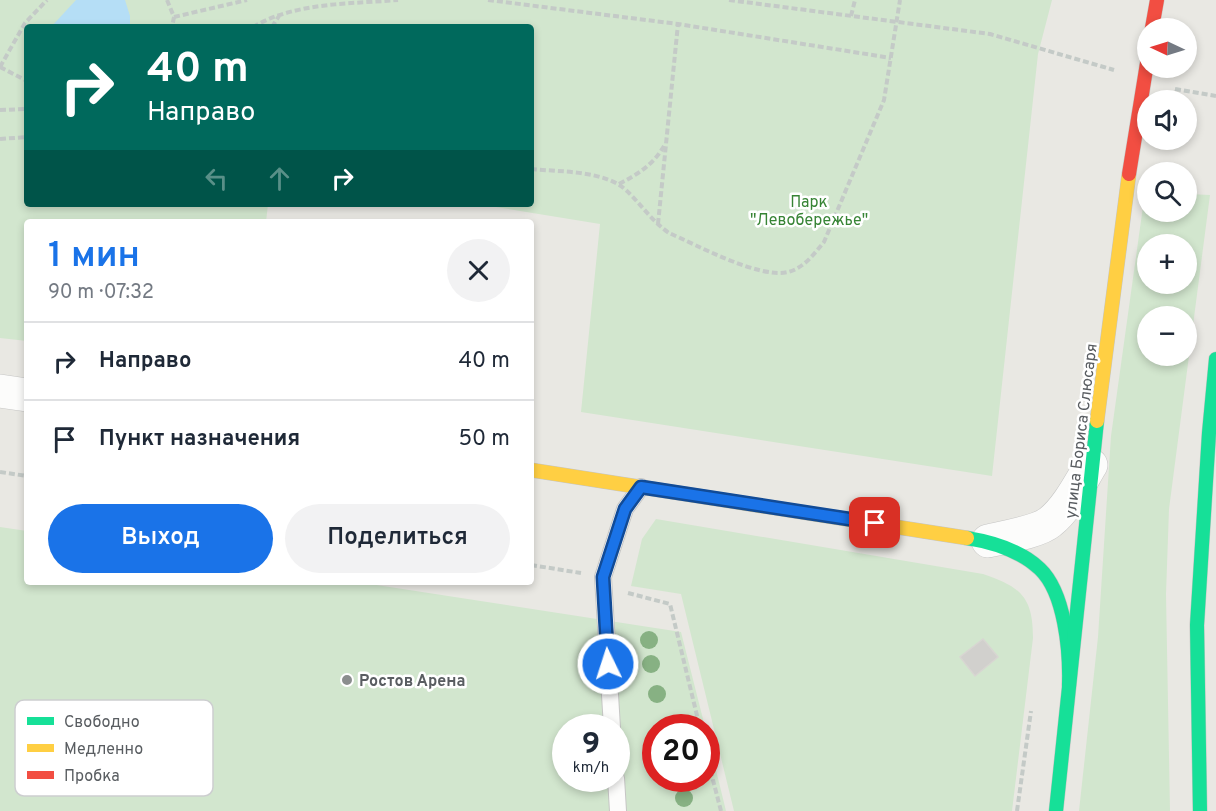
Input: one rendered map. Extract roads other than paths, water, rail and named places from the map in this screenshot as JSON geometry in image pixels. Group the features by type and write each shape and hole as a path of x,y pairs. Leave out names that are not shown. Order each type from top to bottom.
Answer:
{"main road":[{"path":"1154,18 1157,0"},
{"name":"улица Бориса Слюсаря","path":"1056,811 1091,465 1128,174 1144,78"},
{"path":"1200,811 1197,625 1216,359"},
{"path":"534,470 988,541 1042,570 1057,595 1070,670 1069,685"}],"street":[{"path":"0,391 24,395"},
{"path":"988,541 1022,534 1049,523 1073,495 1091,465"}],"lane":[{"path":"611,714 603,577 625,509 641,487"},
{"path":"617,792 618,811"}],"water":[{"path":"76,0 125,0 130,16 130,24 54,24"}],"place":[{"name":"Ростов Арена","path":"347,680"}],"park label":[{"name":"Парк \"Левобережье\"","path":"809,210"}]}
